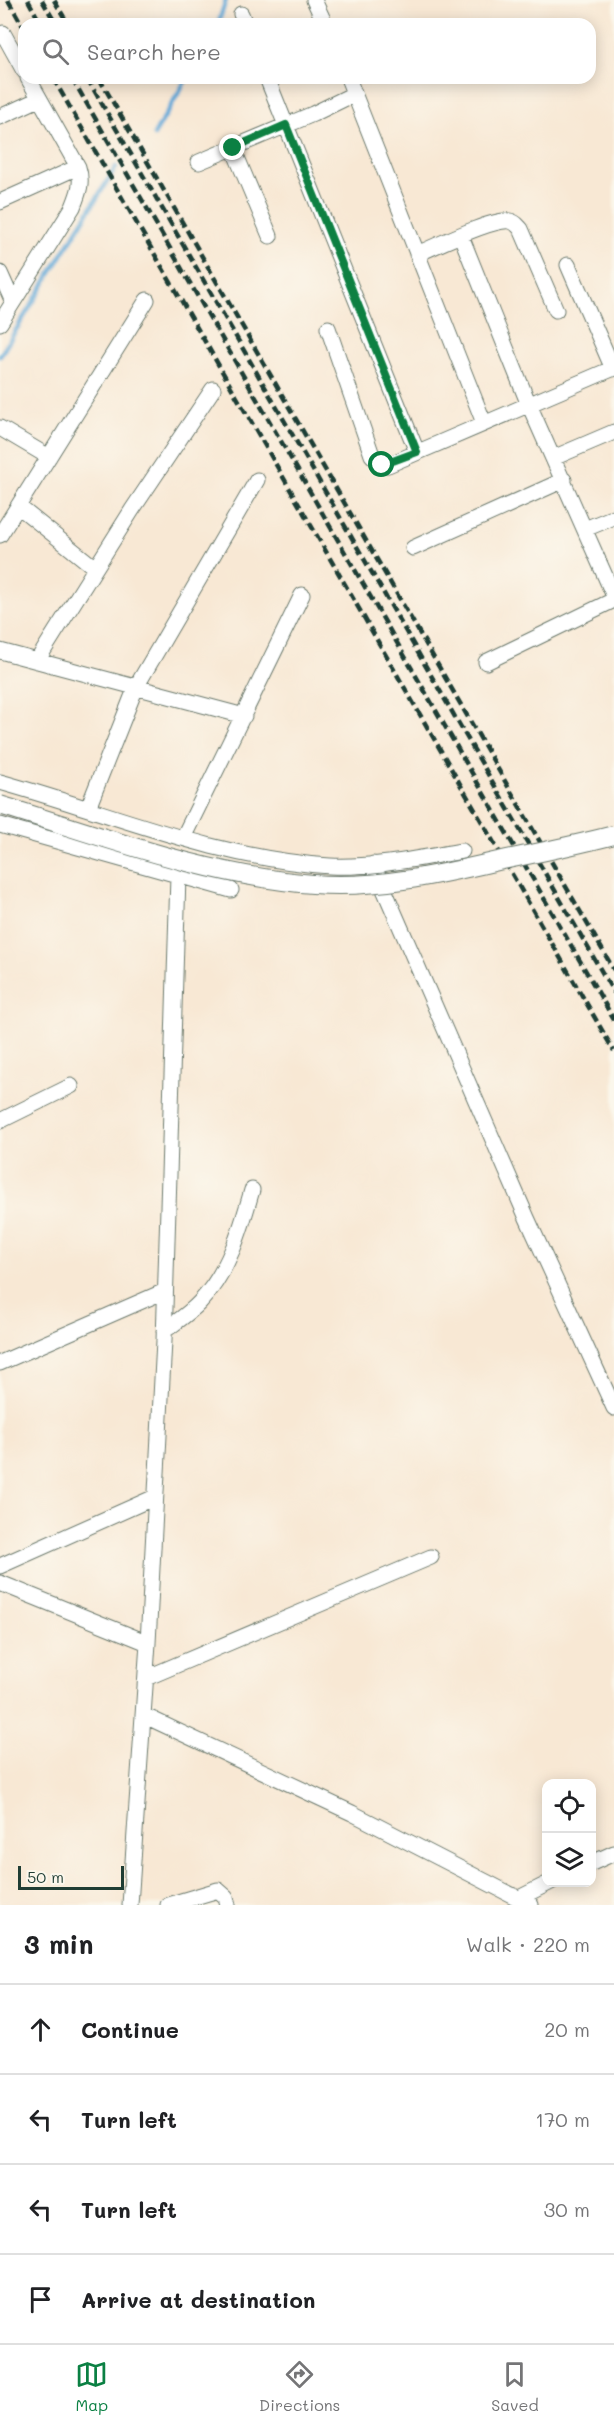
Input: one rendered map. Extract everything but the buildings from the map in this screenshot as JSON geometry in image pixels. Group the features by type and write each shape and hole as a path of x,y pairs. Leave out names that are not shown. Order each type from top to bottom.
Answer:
{"street":[{"path":"314,0 322,18"},
{"path":"1,32 18,61"},
{"path":"0,323 73,207 80,190 81,177 78,167 31,84"},
{"path":"269,84 417,452"},
{"path":"350,84 484,423"},
{"path":"199,162 354,94"},
{"path":"0,117 39,99"},
{"path":"233,148 270,237"},
{"path":"0,202 78,167"},
{"path":"417,254 493,223 507,220 514,222 521,229 556,310"},
{"path":"460,236 529,404 614,598 486,662"},
{"path":"328,328 374,460 382,465 388,465 613,368 568,265"},
{"path":"0,273 13,302"},
{"path":"0,535 147,300"},
{"path":"37,661 95,568 213,389"},
{"path":"0,428 49,457"},
{"path":"553,458 614,432"},
{"path":"88,808 136,687 257,480"},
{"path":"414,548 564,480"},
{"path":"18,506 95,568"},
{"path":"585,529 614,517"},
{"path":"183,838 302,595"},
{"path":"0,651 244,716"},
{"path":"0,782 183,838 264,859 332,866 373,864 462,851"},
{"path":"0,805 204,866 274,880 315,884 382,884 461,870 614,835"},
{"path":"0,825 231,890"},
{"path":"373,864 527,1218 614,1408"},
{"path":"130,1905 146,1678 164,1331 178,876"},
{"path":"0,1120 72,1086"},
{"path":"164,1331 200,1303 215,1283 239,1235 252,1190"},
{"path":"0,1362 165,1291"},
{"path":"0,1566 155,1497"},
{"path":"146,1678 431,1557"},
{"path":"0,1583 148,1643"},
{"path":"143,1715 352,1813 525,1902 544,1887"},
{"path":"596,1861 614,1853"},
{"path":"168,1905 218,1890 226,1897 228,1905"}],"waterway":[{"path":"220,18 226,0"},
{"path":"154,135 184,84"},
{"path":"0,356 116,167"}],"railway":[{"path":"8,0 18,18"},
{"path":"28,0 38,18"},
{"path":"42,0 52,18"},
{"path":"54,0 64,18"},
{"path":"56,84 614,1051"},
{"path":"75,84 614,1020"},
{"path":"90,84 614,993"},
{"path":"102,84 614,970"}],"route":[{"path":"233,148 286,125 417,452 388,465 382,465"}]}
